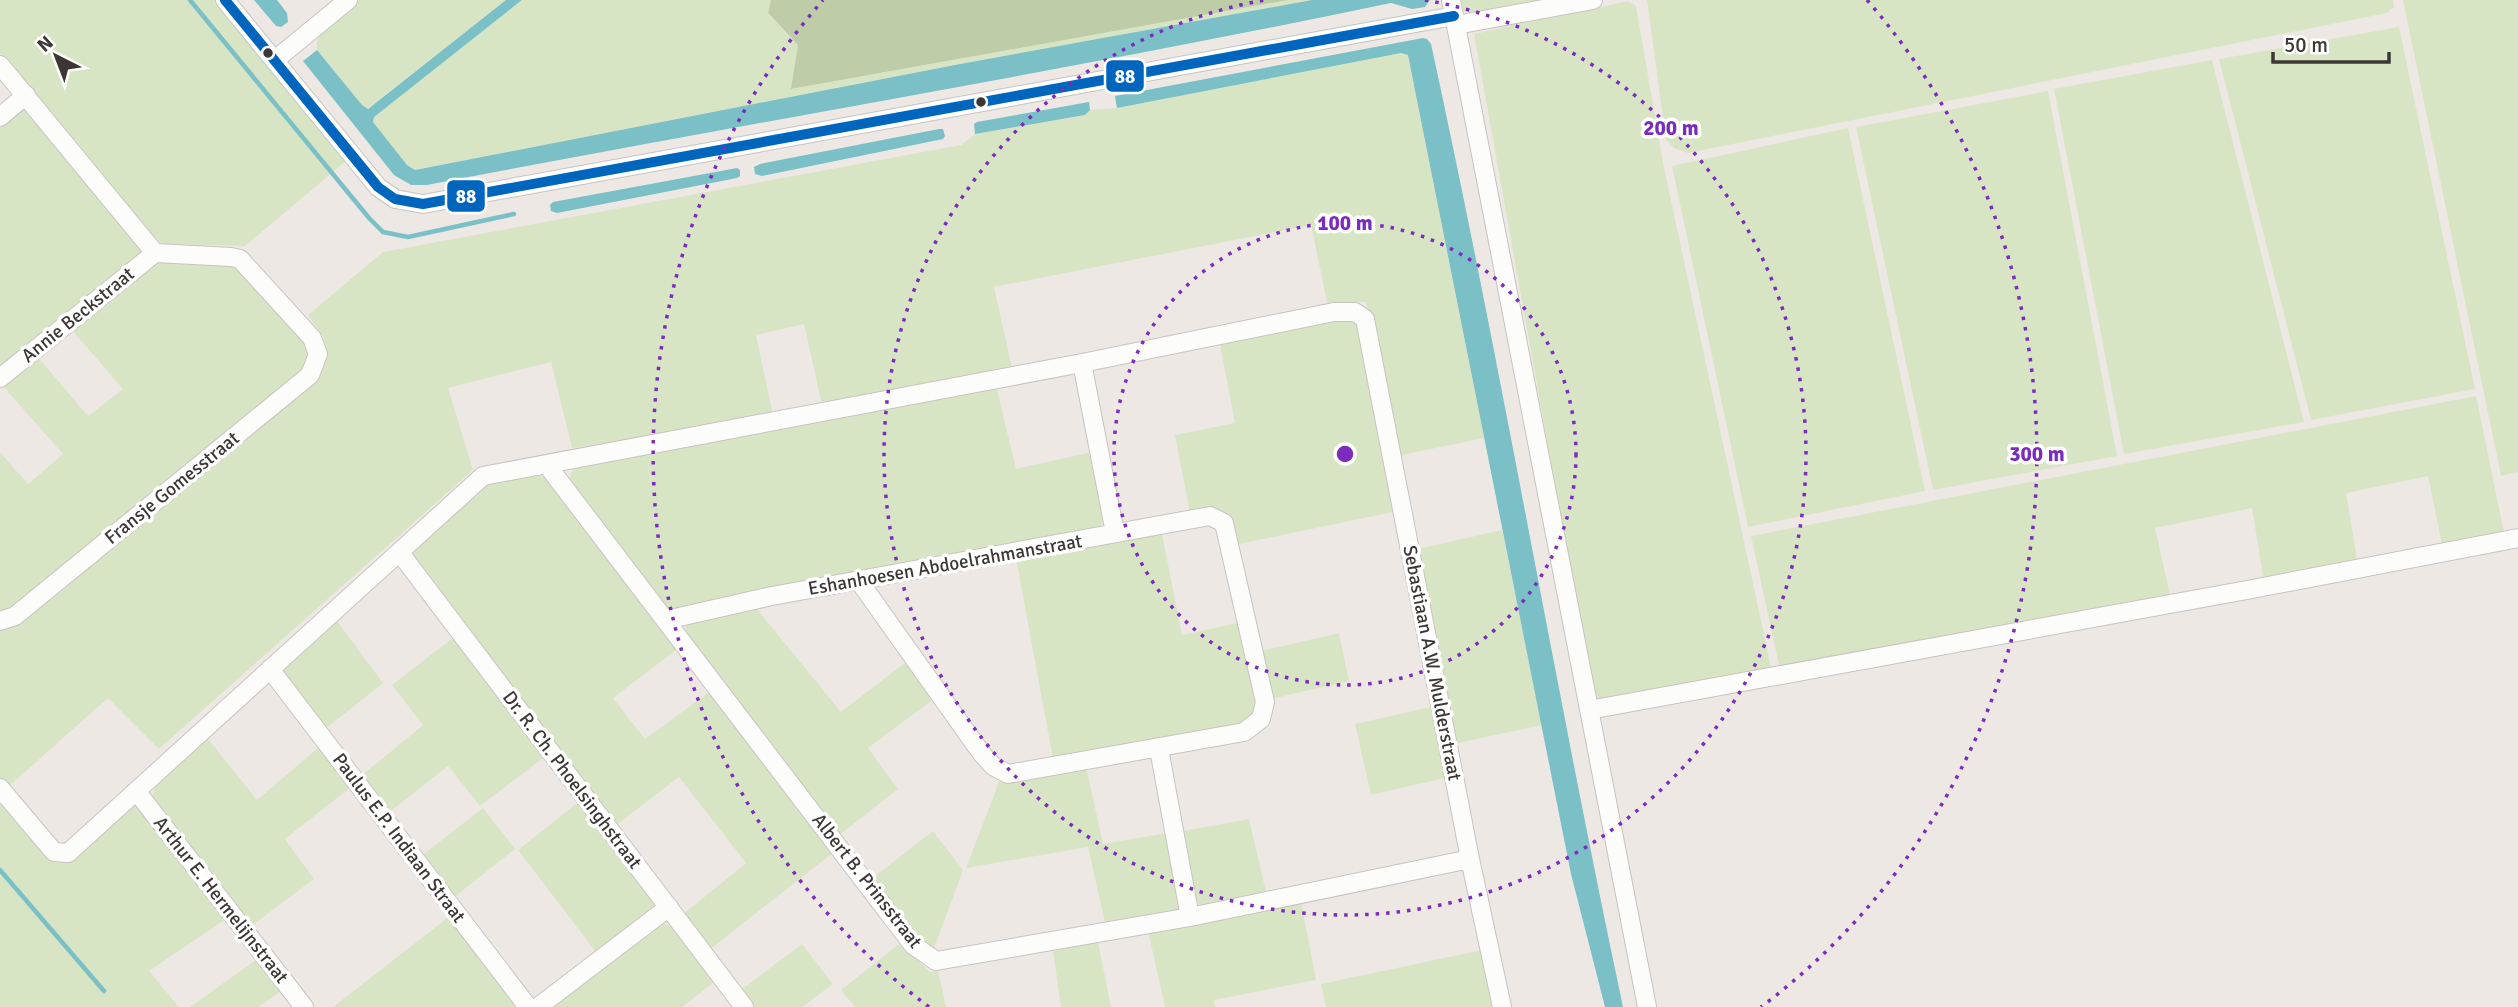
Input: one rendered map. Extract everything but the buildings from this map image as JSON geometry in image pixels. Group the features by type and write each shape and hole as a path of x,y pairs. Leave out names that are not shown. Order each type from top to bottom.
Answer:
{"street":[{"path":"225,0 378,187 395,199 423,204 1454,14 1593,0"},
{"path":"275,60 348,0"},
{"path":"1454,14 1647,1007"},
{"path":"0,65 155,253"},
{"path":"0,117 26,95"},
{"name":"Fransje Gomesstraat","path":"0,621 15,616 310,375 316,365 318,354 312,338 240,259 155,253"},
{"name":"Annie Beckstraat","path":"0,378 155,253"},
{"name":"Sebastiaan A.W. Mulderstraat","path":"1082,363 1334,312 1355,312 1365,319 1470,859 1502,1007"},
{"path":"0,788 54,852 68,853 483,476 1082,363 1115,533"},
{"name":"Albert B. Prinsstraat","path":"547,466 913,945 936,961 1190,917 1470,859"},
{"name":"Eshanhoesen Abdoelrahmanstraat","path":"666,620 772,596 1210,516 1224,523 1265,702 1261,719 1244,732 1159,749"},
{"path":"1589,710 2518,538"},
{"name":"Dr. R. Ch. Phoelsinghstraat","path":"400,553 744,1007"},
{"path":"859,581 993,766 1008,774 1159,749 1190,917"},
{"name":"Paulus E.P. Indiaan Straat","path":"270,669 528,1007"},
{"name":"Arthur E. Hermelijnstraat","path":"137,792 304,1007"},
{"path":"538,1007 669,907"}],"green space":[{"path":"0,0 215,0 347,160 245,246 167,244 157,241 0,53"},
{"path":"356,0 506,0 367,109 317,50 317,41 324,27"},
{"path":"522,0 771,0 768,14 798,45 792,89 1287,0 1312,0 960,64 415,170 407,165 373,122 373,117"},
{"path":"771,0 1288,0 791,89 798,45 768,13"},
{"path":"1459,0 1565,0 1472,14 1464,11"},
{"path":"1647,0 2393,0 2394,7 2387,13 1688,153 1674,148 1666,140"},
{"path":"2403,0 2518,0 2518,472 2501,476"},
{"path":"1628,1 1636,6 1663,163 1772,672 1594,702 1474,34"},
{"path":"2399,27 2475,389 2311,420 2219,59"},
{"path":"1401,52 1408,55 1484,438 1397,456 1366,302 1328,307 1311,225 994,287 1012,368 822,405 804,324 756,335 773,415 572,448 551,362 448,388 473,470 159,749 108,698 8,787 0,778 0,628 318,374 328,357 323,336 308,315 383,252 961,145 975,134 1085,115 1090,110 1117,108"},
{"path":"2212,60 2304,422 2124,454 2054,89"},
{"path":"2048,91 2117,456 1933,490 1856,127"},
{"path":"25,103 147,251 0,368 0,124"},
{"path":"1848,128 1925,491 1748,527 1672,166"},
{"path":"242,259 313,342 304,373 13,612 0,614 0,452 28,484 63,454 1,384 37,356 88,416 123,389 70,328 151,263"},
{"path":"1336,318 1356,324 1363,332 1398,511 1239,544 1233,525 1224,515 1190,513 1175,435 1235,423 1220,344"},
{"path":"996,385 1016,469 1092,452 1105,515 1102,524 1095,531 667,611 571,485 571,473 580,464"},
{"path":"2476,396 2505,537 2443,549 2428,476 2346,493 2358,565 2264,582 2252,508 2155,528 2171,599 1780,670 1751,536"},
{"path":"526,475 541,476 551,482 680,647 613,698 645,739 712,690 834,852 708,951 681,916 746,863 679,777 615,826 412,563 412,554 417,545 473,492 488,484"},
{"path":"1161,529 1182,635 1242,622 1257,710 1251,719 1241,724 1053,759 1016,558"},
{"path":"1502,530 1542,725 1454,744 1418,549"},
{"path":"743,608 757,609 841,712 907,661 935,698 868,748 898,789 838,836 686,633 686,625 691,619"},
{"path":"334,617 383,683 324,730 283,676 283,667"},
{"path":"1339,633 1349,681 1271,699 1261,651"},
{"path":"454,637 546,756 480,806 448,766 387,814 360,777 423,725 392,685"},
{"path":"1435,706 1449,777 1371,795 1355,724"},
{"path":"205,735 257,800 319,747 351,787 285,839 314,879 250,927 153,800 154,791 164,773"},
{"path":"1086,766 1103,844 1167,833 1181,905 1178,912 1106,927 1088,847 966,868 999,782"},
{"path":"0,798 55,862 63,859 135,804 141,804 229,917 149,971 179,1007 0,1007"},
{"path":"581,800 656,903 655,910 599,956 518,850"},
{"path":"483,808 515,849 453,898 421,856"},
{"path":"1249,819 1267,896 1203,907 1195,901 1178,832"},
{"path":"933,831 963,870 933,951 923,948 871,879"},
{"path":"1301,901 1316,980 1214,1000 1215,1007 1165,1007 1148,931"},
{"path":"450,916 512,997 516,1007 333,1007"},
{"path":"664,924 681,930 717,980 682,1007 547,1007 654,926"},
{"path":"1098,942 1111,1007 1061,1007 1053,951"},
{"path":"802,944 833,984 802,1007 750,1007 738,992"},
{"path":"899,944 930,972 938,971 946,1007 855,1007 841,990"},
{"path":"1482,950 1494,1007 1326,1007 1321,984"},
{"path":"260,957 284,989 258,1007 190,1007"}],"water":[{"path":"254,0 277,0 287,13 288,22 281,27 276,26"},
{"path":"506,0 522,0 374,117 373,122 407,165 415,170 960,64 1312,0 1430,0 1425,7 1412,9 1391,3 1151,51 427,185 411,185 394,175 303,61 317,50 368,109"},
{"path":"1423,38 1431,44 1457,164 1623,1007 1605,1007 1571,874 1408,55 1401,53 1117,108 1115,96"},
{"path":"1089,102 1090,110 1085,115 975,134 974,124 977,122"},
{"path":"943,129 943,139 762,176 755,174 754,167 760,164"},
{"path":"737,168 740,170 740,176 737,178 557,213 551,211 550,205 553,202"}],"waterway":[{"path":"190,0 383,232 408,237 514,214"},
{"path":"0,870 104,991"}],"transit line":[{"name":"88","path":"225,0 378,187 395,199 423,204 1454,16"}]}
